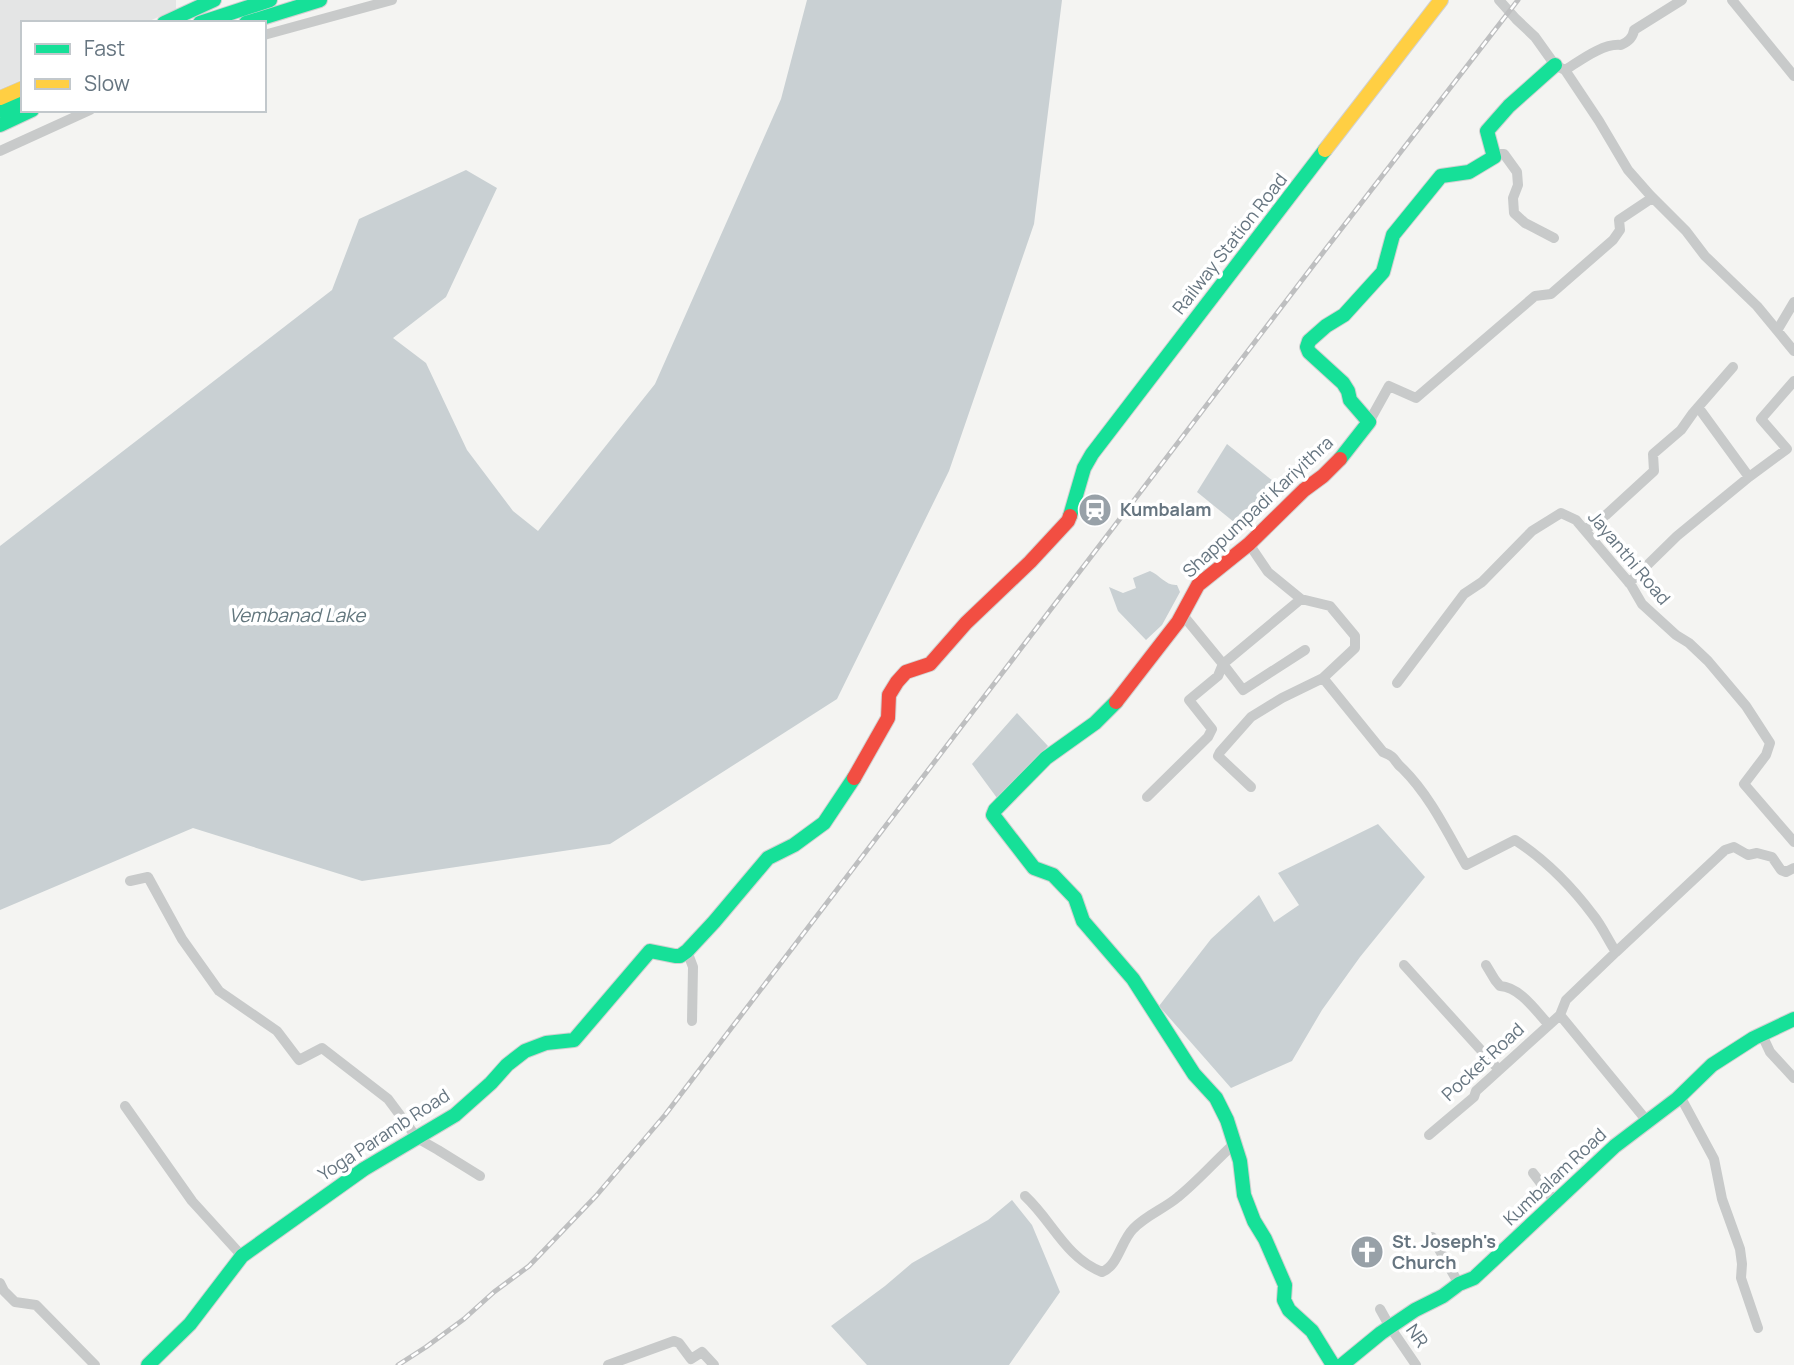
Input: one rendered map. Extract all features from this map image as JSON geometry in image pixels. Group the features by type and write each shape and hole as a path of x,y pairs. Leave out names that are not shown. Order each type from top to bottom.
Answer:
{"main road":[{"path":"168,21 214,0"},
{"path":"206,21 270,0"},
{"path":"252,21 320,0"},
{"name":"Railway Station Road","path":"687,951 768,858 794,845 824,823 846,793 888,718 889,695 906,672 930,664 966,623 1030,562 1068,521 1081,477 1092,454 1441,0"},
{"path":"1368,422 1350,400 1343,383 1309,352 1309,341 1344,315 1383,272 1393,235 1441,176 1469,172 1494,157 1487,131 1509,106 1561,67"},
{"path":"0,98 21,89"},
{"path":"0,110 21,101"},
{"path":"0,125 28,112"},
{"name":"Shappumpadi Kariyithra","path":"1234,1144 1227,1120 1216,1098 1194,1073 1133,979 1083,921 1074,898 1053,875 1034,867 993,815 1046,758 1096,723 1120,698 1182,614 1198,585 1314,484 1352,446 1368,422"},
{"name":"Yoga Paramb Road","path":"148,1365 190,1324 242,1256 364,1169 455,1115 525,1051 546,1043 573,1040 650,951 680,956 687,951"},
{"name":"Kumbalam Road","path":"1342,1365 1415,1310 1474,1278 1615,1146 1680,1096 1713,1065 1754,1038 1794,1018"},
{"path":"1234,1144 1240,1161 1244,1195 1285,1285 1284,1300 1289,1310 1312,1331 1333,1365"}],"street":[{"path":"266,34 392,0"},
{"path":"1499,0 1561,67 1599,121 1628,170 1686,231 1705,256 1778,329 1794,351"},
{"path":"1561,67 1617,43 1626,43 1634,35 1634,30 1682,0"},
{"path":"1732,0 1794,76"},
{"path":"0,151 86,112"},
{"path":"1492,154 1504,154 1517,172 1514,213 1525,223 1554,238"},
{"path":"1368,422 1389,386 1416,398 1535,296 1551,294 1613,240 1620,230 1619,220 1652,198"},
{"path":"1778,329 1794,302"},
{"path":"1584,530 1606,515 1654,471 1653,454 1681,430 1733,367"},
{"path":"1629,583 1677,536 1787,449 1761,419 1794,381"},
{"path":"1698,407 1749,477"},
{"name":"Jayanthi Road","path":"1397,683 1464,594 1482,582 1532,531 1561,513 1576,520 1629,583 1642,604 1708,661 1746,706 1770,743 1766,755 1744,784 1794,842"},
{"path":"1248,544 1268,572 1301,599 1330,606 1355,636 1356,648 1324,678 1282,698 1251,717 1220,752 1219,756 1251,787"},
{"path":"1147,797 1208,737 1212,729 1189,700 1218,676 1223,664 1301,599"},
{"path":"1182,614 1243,690 1305,650"},
{"path":"1324,678 1382,752 1393,756 1427,798 1466,865 1515,840 1567,885 1594,916 1616,952"},
{"name":"Pocket Road","path":"1429,1135 1474,1097 1476,1091 1560,1015 1566,1000 1725,850 1734,847 1748,855 1757,853 1772,857 1781,870 1786,872 1794,868"},
{"path":"130,881 148,877 182,939 219,991 277,1031 299,1060 321,1048 388,1099 417,1138 480,1177"},
{"path":"687,951 693,967 692,1021"},
{"path":"1404,965 1499,1070"},
{"name":"Pocket Road","path":"1486,965 1500,986 1509,986 1517,992 1549,1025"},
{"path":"1560,1015 1647,1121"},
{"path":"1762,1035 1770,1052 1794,1078"},
{"path":"1680,1096 1714,1159 1721,1199 1740,1249 1741,1278 1758,1328"},
{"path":"125,1106 192,1201 242,1256"},
{"path":"1025,1196 1039,1209 1070,1252 1088,1267 1102,1272 1108,1270 1131,1231 1146,1217 1180,1196 1234,1144"},
{"path":"1533,1173 1555,1202"},
{"path":"1432,1237 1459,1284"},
{"path":"0,1283 15,1302 36,1305 95,1365"},
{"name":"NR","path":"1380,1309 1416,1365"},
{"path":"608,1365 674,1340 691,1359 702,1352 714,1365"}],"shaded area":[{"path":"0,0 176,0 176,9 149,21 21,21 21,80 0,89"}],"water":[{"name":"Vembanad Lake","path":"807,0 1062,0 1034,224 949,471 837,699 610,844 362,881 193,828 0,910 0,546 332,290 359,219 466,170 497,188 446,297 393,338 426,363 467,450 513,511 538,531 655,384 781,99"},
{"path":"1227,444 1283,489 1245,531 1197,492"},
{"path":"1150,571 1170,584 1177,585 1180,592 1162,625 1146,640 1118,611 1109,587 1123,593 1136,588 1133,578"},
{"path":"1017,713 1048,746 997,798 972,764"},
{"path":"1378,824 1425,877 1360,957 1322,1010 1292,1061 1231,1088 1159,1006 1211,939 1259,895 1274,922 1299,905 1278,873"},
{"path":"1012,1200 1032,1225 1060,1292 1009,1365 867,1365 831,1326 912,1263 988,1220"}],"railway":[{"path":"398,1365 464,1319 529,1266 596,1196 665,1115 1518,0"}],"traffic: fast":[{"path":"168,21 214,0"},
{"path":"206,21 270,0"},
{"path":"252,21 320,0"},
{"path":"1340,459 1369,422 1350,400 1343,383 1309,352 1309,341 1344,315 1383,272 1393,235 1441,176 1469,172 1494,157 1487,131 1509,106 1555,65"},
{"path":"0,110 21,101"},
{"path":"0,125 28,112"},
{"path":"1070,516 1084,468 1092,454 1325,150"},
{"path":"1116,702 1095,723 1046,758 993,815 1034,868 1053,875 1075,898 1083,921 1133,979 1194,1074 1216,1098 1227,1120 1240,1161 1244,1195 1285,1285 1284,1300 1289,1310 1312,1331 1333,1365"},
{"path":"148,1365 190,1324 242,1256 364,1169 455,1115 525,1051 546,1043 574,1040 650,951 675,956 687,951 768,858 794,845 824,823 854,778"},
{"path":"1342,1365 1415,1310 1474,1278 1615,1146 1677,1099 1712,1065 1754,1038 1794,1019"}],"traffic: slow":[{"path":"1325,150 1441,0"},
{"path":"0,98 21,89"}],"traffic: jam":[{"path":"1116,702 1178,622 1198,585 1249,544 1340,459"},
{"path":"854,778 888,718 889,695 897,682 906,672 930,664 966,623 1030,562 1070,516"}],"place":[{"name":"Kumbalam","path":"1095,510"},
{"name":"St. Joseph's Church","path":"1367,1252"}]}
